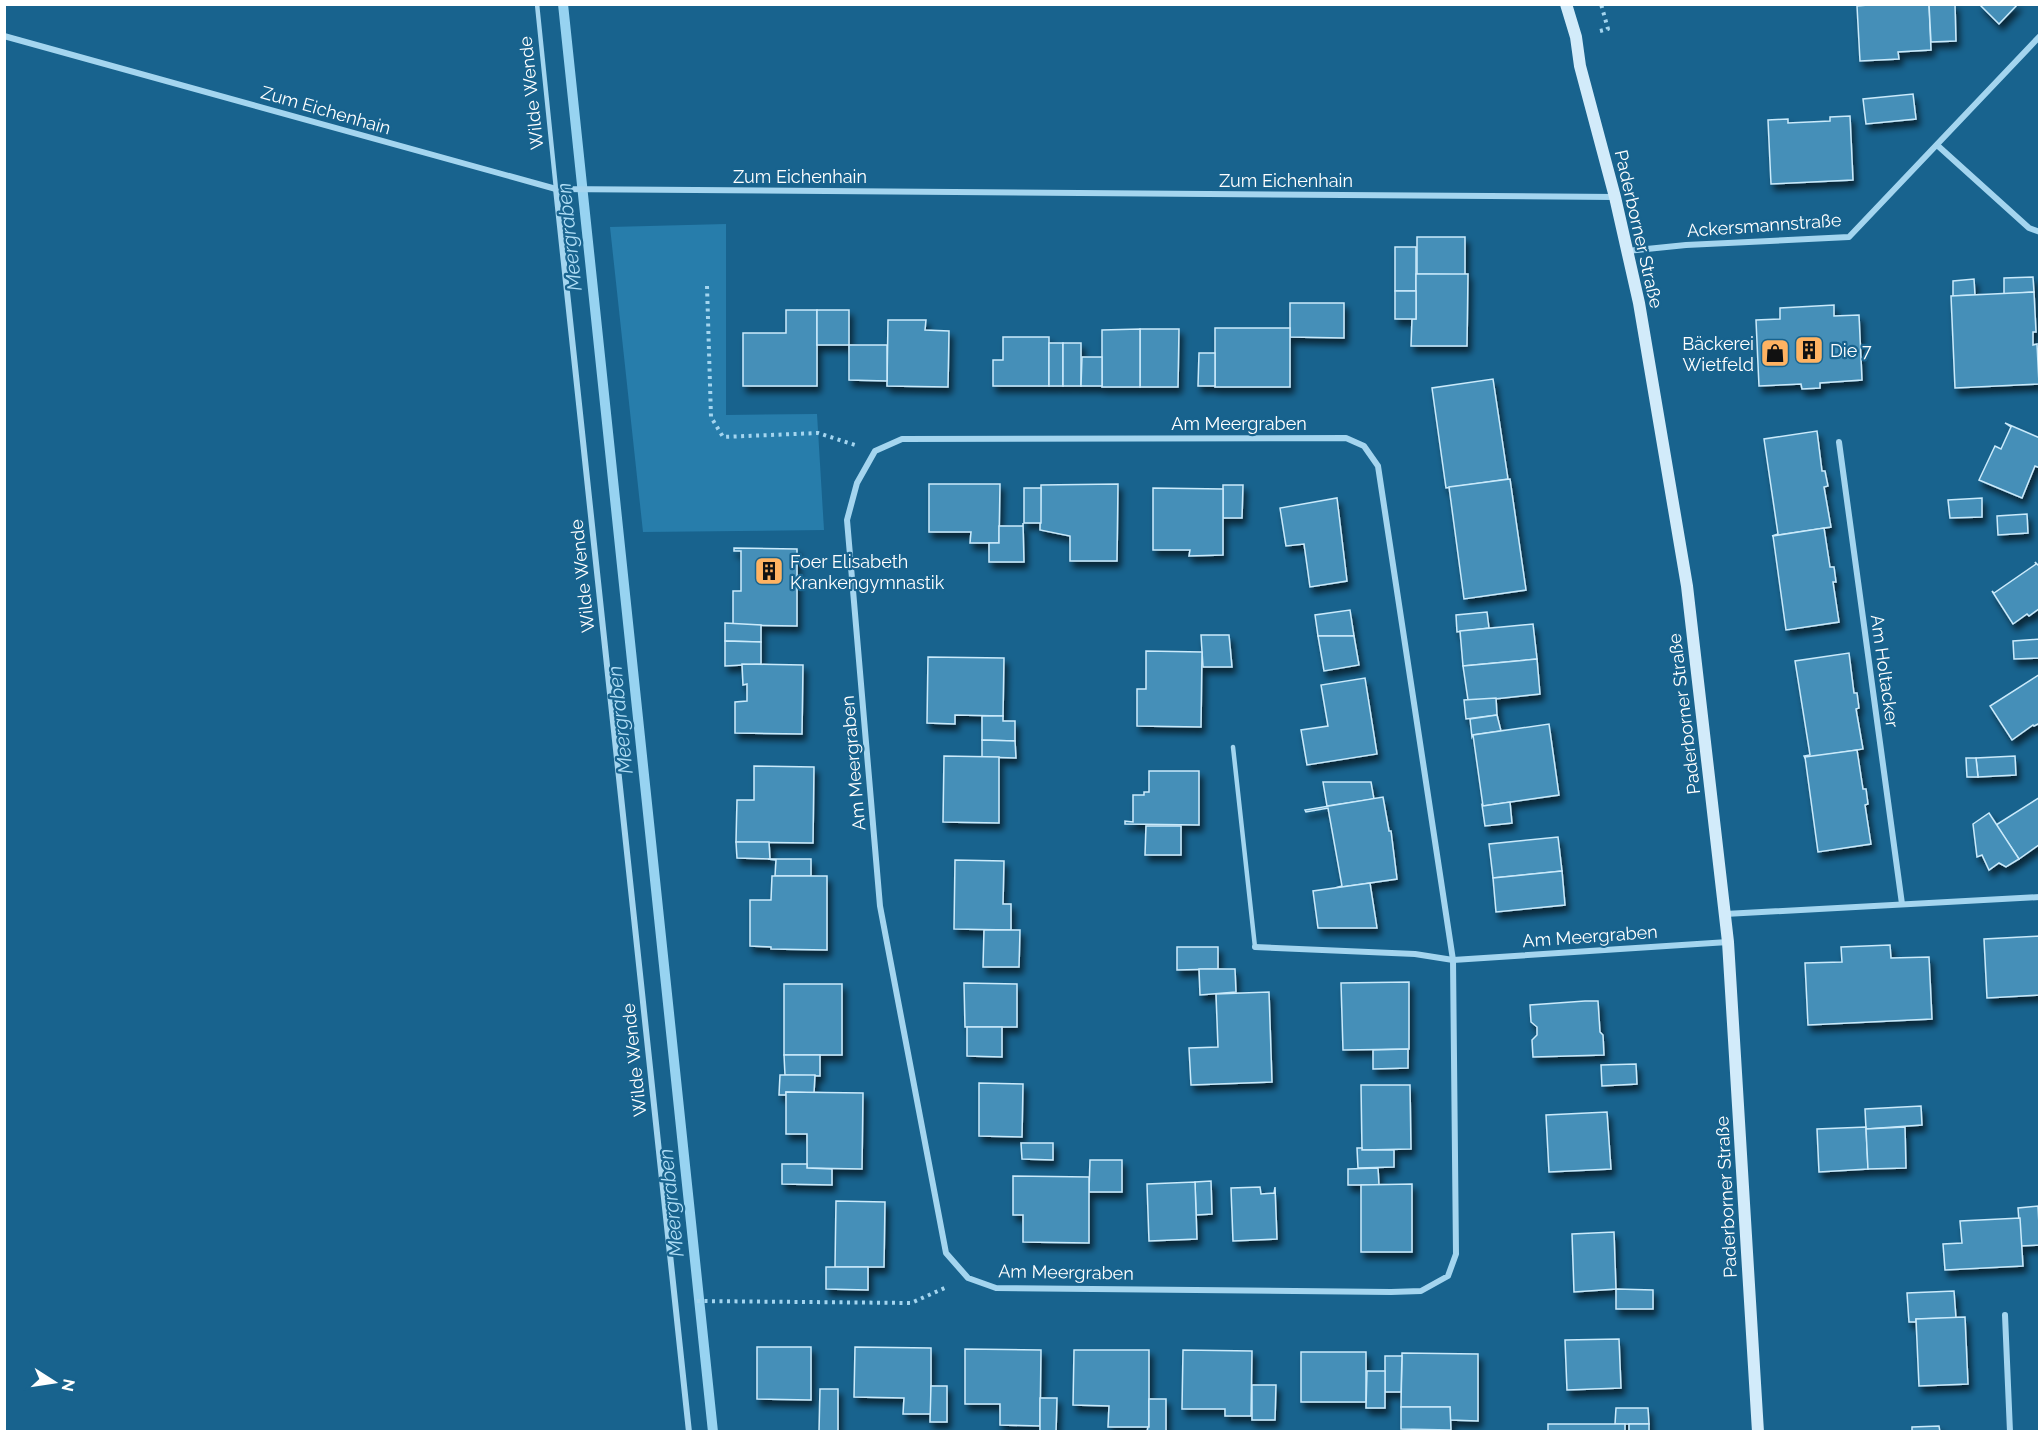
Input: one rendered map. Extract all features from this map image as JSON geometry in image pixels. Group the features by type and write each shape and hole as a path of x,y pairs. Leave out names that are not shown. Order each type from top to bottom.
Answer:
{"main road":[{"name":"Paderborner Straße","path":"1566,4 1615,197 1639,303 1687,586 1728,942 1758,1431"}],"street":[{"name":"Zum Eichenhain","path":"4,36 556,189 1615,197"},
{"name":"Ackersmannstraße","path":"1627,251 1686,244 1849,237 2040,36"},
{"path":"1937,145 2028,228 2040,232"},
{"name":"Wilde Wende","path":"556,189 689,1431"},
{"name":"Am Meergraben","path":"1346,438 1364,446 1378,466 1453,960 1456,1254 1448,1276 1421,1291 1391,1292 996,1288 968,1278 946,1253 880,906 847,520 857,483 875,452 902,439 1346,438"},
{"name":"Am Holtacker","path":"1839,442 1902,904"},
{"path":"1725,914 2040,897"},
{"name":"Am Meergraben","path":"1255,947 1415,954 1453,960 1728,942"},
{"path":"2005,1315 2010,1431"}],"lane":[{"name":"Wilde Wende","path":"537,4 556,189"},
{"path":"1233,747 1255,947"}],"path":[{"path":"707,286 711,417 723,437 818,433 875,452"},
{"path":"695,1301 911,1303 968,1278"}],"shaded area":[{"path":"726,224 726,415 817,414 824,530 643,532 610,227"}],"building":[{"path":"1929,4 1931,50 1898,52 1899,59 1860,61 1857,6"},
{"path":"1929,4 1955,4 1956,41 1931,42"},
{"path":"1979,4 2018,4 1999,24"},
{"path":"1913,94 1916,119 1866,124 1863,99"},
{"path":"1850,116 1853,180 1771,184 1768,120 1788,119 1788,123 1830,121 1830,117"},
{"path":"1417,237 1465,237 1465,275 1417,274"},
{"path":"1395,247 1416,247 1416,291 1395,291"},
{"path":"1416,274 1468,274 1467,346 1411,346 1412,319 1416,319"},
{"path":"2033,277 2034,292 2004,294 2004,278"},
{"path":"1974,279 1975,295 1953,296 1953,281"},
{"path":"1395,291 1416,291 1416,319 1395,319"},
{"path":"2034,292 2036,332 2033,332 2033,345 2037,344 2039,384 1955,388 1951,296"},
{"path":"1290,303 1344,303 1344,338 1290,337"},
{"name":"Die 7","path":"1834,305 1834,316 1859,315 1862,380 1820,383 1820,388 1802,389 1801,384 1759,386 1756,320 1780,319 1780,308"},
{"path":"786,310 817,310 817,386 743,386 743,333 786,333"},
{"path":"817,310 849,310 849,345 817,345"},
{"path":"888,320 926,320 925,330 949,331 948,387 887,386"},
{"path":"1215,328 1290,328 1290,387 1215,387"},
{"path":"1140,329 1179,329 1178,387 1140,387"},
{"path":"1140,329 1140,387 1102,387 1102,330"},
{"path":"1003,337 1049,337 1049,386 993,386 993,360 1003,360"},
{"path":"1049,343 1063,343 1063,386 1049,386"},
{"path":"1063,343 1081,343 1081,386 1063,386"},
{"path":"849,345 887,345 887,381 849,380"},
{"path":"1199,353 1215,353 1215,386 1198,386"},
{"path":"1082,357 1102,357 1102,386 1081,386"},
{"path":"1493,379 1508,479 1446,488 1432,388"},
{"path":"2005,423 2040,438 2040,468 2035,466 2022,498 1979,480 1995,446 2001,449 2011,427"},
{"path":"1817,431 1822,471 1825,471 1828,486 1824,487 1831,527 1772,536 1778,534 1764,439"},
{"path":"1510,479 1526,590 1464,599 1449,487"},
{"path":"929,484 1000,484 999,543 970,543 971,532 929,532"},
{"path":"1118,484 1117,561 1070,561 1070,536 1040,530 1041,485"},
{"path":"1223,485 1243,485 1242,518 1223,518"},
{"path":"1024,488 1041,488 1041,523 1024,523"},
{"path":"1153,488 1223,489 1223,555 1189,556 1190,550 1153,550"},
{"path":"1337,498 1347,581 1310,587 1304,544 1286,546 1280,508"},
{"path":"1982,498 1982,517 1950,518 1948,500"},
{"path":"2027,514 2028,533 1998,535 1997,516"},
{"path":"1023,523 1024,562 989,562 989,543 999,543 999,526 1023,526"},
{"path":"1824,528 1830,567 1834,567 1836,582 1833,582 1839,622 1786,630 1773,536"},
{"name":"Foer Elisabeth Krankengymnastik","path":"734,548 797,549 797,626 733,625 733,591 741,591 741,551 734,551"},
{"path":"2035,562 2040,567 2040,608 2013,624 1992,591 1994,593 2036,564"},
{"path":"1350,610 1354,636 1318,636 1315,615"},
{"path":"1487,612 1489,628 1457,632 1456,615"},
{"path":"725,623 761,625 761,642 725,641"},
{"path":"1533,624 1537,659 1463,666 1460,631"},
{"path":"1201,635 1229,635 1232,667 1203,667"},
{"path":"1318,636 1354,636 1359,665 1324,671"},
{"path":"2040,639 2040,658 2014,659 2013,641"},
{"path":"725,641 761,642 761,664 725,666"},
{"path":"1146,651 1202,652 1201,727 1137,726 1137,689 1146,689"},
{"path":"1849,653 1854,693 1857,693 1859,708 1856,709 1863,749 1805,758 1804,756 1810,755 1795,661"},
{"path":"928,657 1004,658 1003,716 955,715 955,724 927,723"},
{"path":"1537,659 1540,694 1467,702 1463,666"},
{"path":"742,664 803,665 802,734 735,733 735,702 747,701 747,684 743,685"},
{"path":"2040,674 2040,723 2033,725 2012,740 1990,706"},
{"path":"1365,678 1377,754 1307,765 1301,730 1328,726 1321,685"},
{"path":"1496,698 1497,715 1466,719 1464,700"},
{"path":"1497,715 1501,731 1472,737 1470,719"},
{"path":"982,716 1003,716 1003,721 1015,721 1015,741 982,740"},
{"path":"1549,724 1559,795 1483,806 1473,735"},
{"path":"982,740 1015,741 1016,758 982,757"},
{"path":"1857,750 1863,789 1866,789 1868,804 1865,805 1871,844 1818,852 1805,757"},
{"path":"944,756 999,757 999,823 943,822"},
{"path":"2015,756 2016,775 1978,777 1976,758"},
{"path":"1966,758 1976,758 1978,777 1967,777"},
{"path":"754,766 814,767 813,843 736,842 737,800 754,800"},
{"path":"1149,771 1199,771 1199,825 1125,824 1125,821 1133,822 1133,795 1144,795 1144,792 1149,792"},
{"path":"1323,782 1371,782 1374,799 1327,806"},
{"path":"1383,797 1389,831 1391,831 1397,879 1335,888 1342,886 1328,808 1306,812 1305,810"},
{"path":"2040,797 2040,844 2019,859 1996,825"},
{"path":"1510,802 1512,823 1485,826 1482,805"},
{"path":"1989,813 2019,859 2006,867 1999,863 1989,870 1982,855 1977,857 1973,824"},
{"path":"1146,826 1181,826 1181,855 1145,855"},
{"path":"1558,837 1562,871 1493,878 1489,844"},
{"path":"736,842 769,842 770,859 737,858"},
{"path":"768,859 811,859 811,876 775,876 776,860"},
{"path":"955,860 1004,861 1003,904 1011,904 1011,930 954,929"},
{"path":"1562,871 1565,905 1496,912 1493,878"},
{"path":"772,876 827,876 827,950 771,949 771,947 750,946 750,900 771,900"},
{"path":"1370,883 1377,928 1318,928 1313,891"},
{"path":"984,930 1020,930 1019,967 983,967"},
{"path":"2040,936 2040,995 1987,998 1984,939"},
{"path":"1890,945 1891,958 1929,957 1932,1019 1808,1025 1805,963 1842,962 1841,947"},
{"path":"1177,947 1218,947 1218,969 1177,970"},
{"path":"1199,969 1235,969 1236,992 1200,995"},
{"path":"1409,982 1409,1049 1343,1050 1341,983"},
{"path":"964,983 1017,984 1017,1027 965,1027"},
{"path":"784,984 842,984 842,1055 784,1055"},
{"path":"1269,992 1272,1082 1191,1085 1189,1048 1218,1047 1216,994"},
{"path":"1598,1001 1604,1055 1533,1057 1532,1040 1537,1035 1537,1027 1531,1022 1530,1005"},
{"path":"967,1027 1002,1027 1002,1057 967,1056"},
{"path":"1408,1049 1408,1068 1373,1069 1373,1050"},
{"path":"784,1055 820,1055 820,1076 785,1075"},
{"path":"1636,1064 1637,1084 1602,1086 1601,1065"},
{"path":"780,1075 815,1075 814,1093 786,1092 786,1095 779,1095"},
{"path":"979,1083 1023,1084 1022,1137 979,1136"},
{"path":"1361,1085 1410,1085 1411,1149 1362,1150"},
{"path":"786,1092 863,1093 862,1169 807,1168 807,1134 786,1134"},
{"path":"1921,1106 1922,1125 1866,1129 1865,1109"},
{"path":"1607,1112 1611,1169 1549,1172 1546,1115"},
{"path":"1866,1127 1868,1169 1819,1172 1817,1129"},
{"path":"1905,1127 1906,1168 1868,1169 1866,1129"},
{"path":"1021,1143 1053,1143 1053,1160 1022,1159"},
{"path":"1357,1148 1394,1150 1394,1167 1358,1168"},
{"path":"1090,1160 1122,1160 1122,1192 1089,1192"},
{"path":"782,1164 807,1164 807,1168 832,1169 832,1185 782,1184"},
{"path":"1378,1168 1379,1185 1348,1185 1348,1169"},
{"path":"1013,1176 1089,1177 1089,1243 1023,1242 1023,1215 1013,1215"},
{"path":"1211,1181 1212,1214 1196,1215 1195,1182"},
{"path":"1195,1182 1197,1239 1149,1241 1147,1184"},
{"path":"1412,1184 1412,1252 1361,1252 1361,1185"},
{"path":"1260,1187 1261,1194 1274,1193 1275,1187 1277,1239 1233,1241 1231,1188"},
{"path":"836,1201 885,1202 884,1267 835,1267"},
{"path":"2038,1206 2040,1245 2021,1246 2018,1208"},
{"path":"2020,1218 2023,1266 1945,1270 1943,1244 1962,1243 1960,1221"},
{"path":"1614,1232 1616,1289 1574,1292 1572,1234"},
{"path":"826,1267 868,1267 868,1290 826,1289"},
{"path":"1616,1289 1653,1290 1653,1309 1616,1309"},
{"path":"1954,1291 1956,1318 1916,1319 1916,1322 1909,1322 1907,1293"},
{"path":"1965,1317 1968,1384 1919,1386 1916,1319"},
{"path":"1619,1339 1621,1388 1567,1390 1565,1340"},
{"path":"757,1347 811,1347 811,1400 757,1399"},
{"path":"855,1347 931,1348 931,1414 903,1414 904,1398 854,1397"},
{"path":"965,1349 1041,1350 1040,1426 1000,1425 1000,1404 965,1404"},
{"path":"1074,1350 1149,1350 1149,1427 1108,1427 1109,1406 1073,1405"},
{"path":"1183,1350 1252,1351 1251,1416 1225,1416 1225,1409 1182,1409"},
{"path":"1301,1352 1366,1352 1366,1402 1301,1402"},
{"path":"1402,1353 1478,1354 1478,1421 1450,1420 1450,1407 1401,1407"},
{"path":"1385,1356 1402,1356 1401,1392 1385,1392"},
{"path":"1367,1371 1385,1371 1385,1408 1366,1408"},
{"path":"1252,1385 1276,1385 1275,1420 1252,1420"},
{"path":"931,1386 947,1386 947,1422 930,1422"},
{"path":"820,1389 838,1389 838,1432 819,1432"},
{"path":"1040,1398 1057,1398 1056,1432 1040,1432"},
{"path":"1149,1399 1166,1399 1166,1432 1147,1432"},
{"path":"1401,1407 1450,1407 1451,1430 1401,1429"},
{"path":"1616,1408 1648,1408 1649,1424 1615,1424"},
{"path":"1548,1424 1625,1424 1625,1432 1548,1432"},
{"path":"1629,1424 1649,1424 1649,1432 1629,1432"},
{"path":"1939,1426 1940,1432 1912,1432 1912,1427"}],"waterway":[{"name":"Meergraben","path":"563,4 713,1432"}],"place":[{"name":"Die 7","path":"1809,350"},
{"name":"Bäckerei Wietfeld","path":"1775,353"},
{"name":"Foer Elisabeth Krankengymnastik","path":"769,571"}]}
